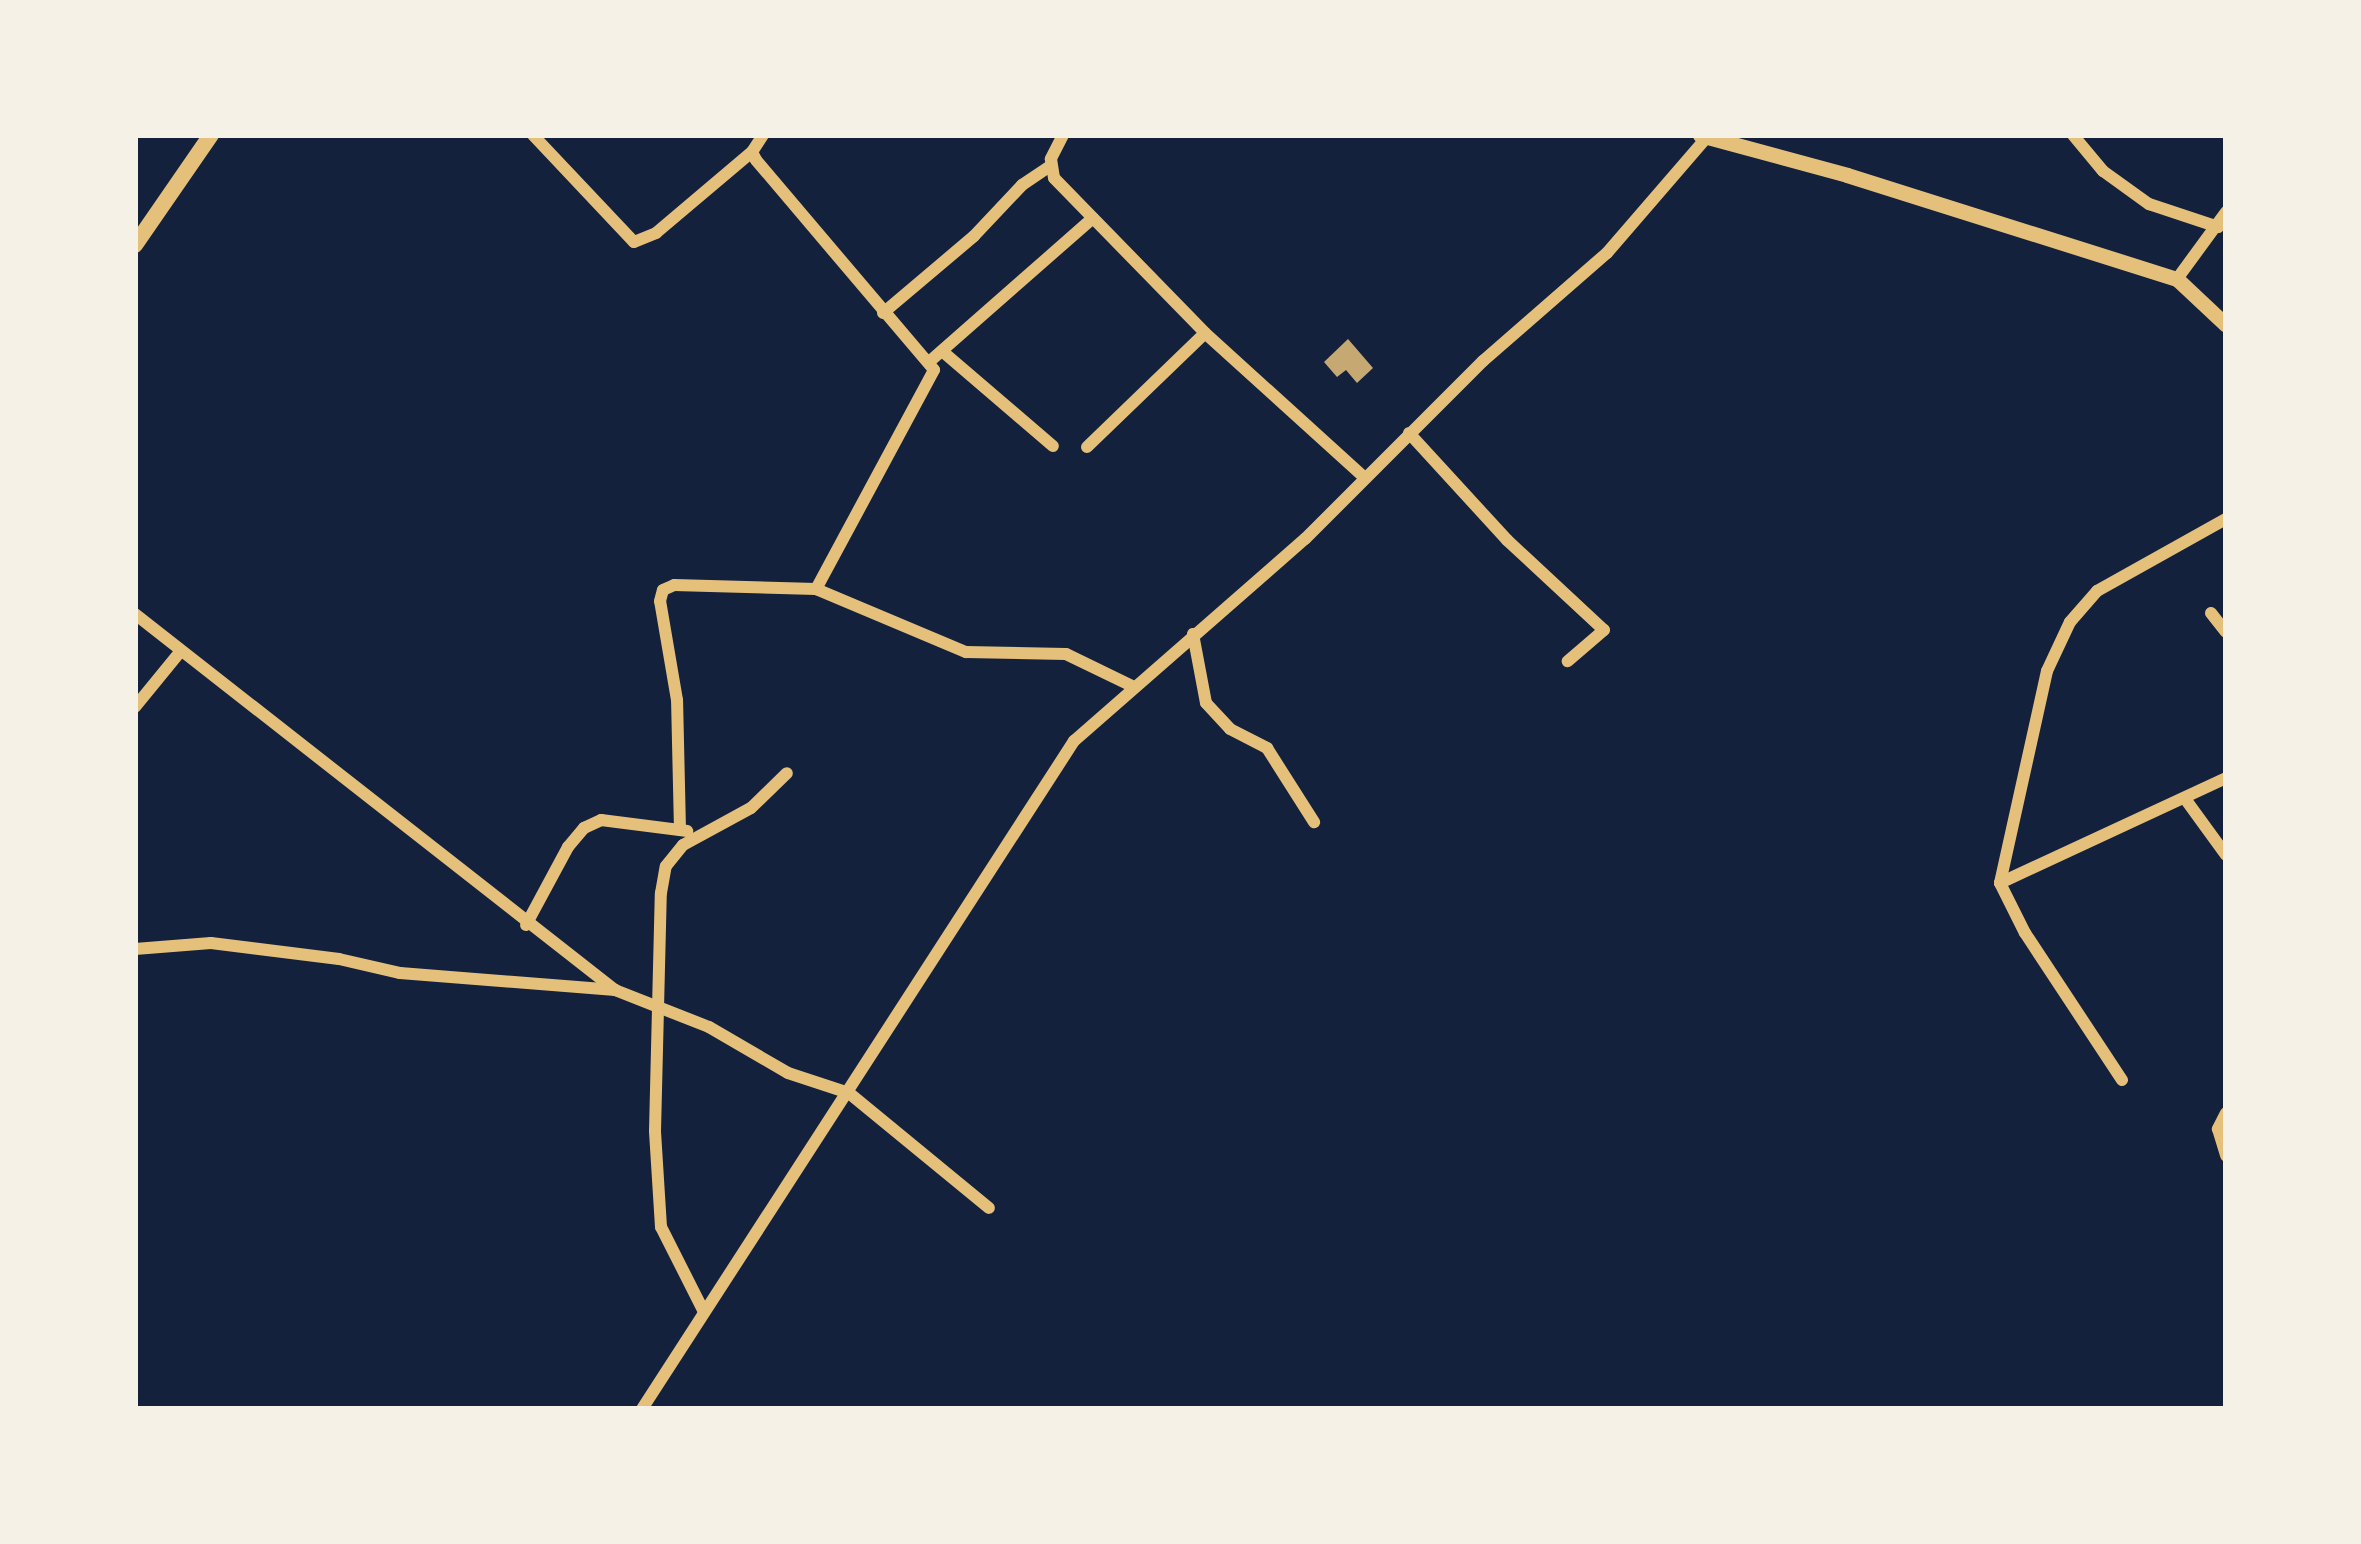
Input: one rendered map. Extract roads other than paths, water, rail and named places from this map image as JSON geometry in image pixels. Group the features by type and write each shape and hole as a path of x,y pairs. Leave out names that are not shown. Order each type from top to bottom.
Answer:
{"main road":[{"path":"135,245 212,135"}],"street":[{"path":"533,135 634,242 656,232 752,152 763,135"},
{"path":"883,313 1049,167 1063,135"},
{"path":"2073,135 2103,171 2139,197 2218,226"},
{"path":"642,1409 849,1093 1047,776 1074,741 1305,539 1408,433 1606,254 1704,136 1743,140 2177,279 2226,325"},
{"path":"752,152 929,362 932,380 868,483 816,590"},
{"path":"1049,167 1205,333 1364,477"},
{"path":"2177,279 2226,212"},
{"path":"929,362 1093,218"},
{"path":"1087,447 1205,333"},
{"path":"942,351 1053,446"},
{"path":"1408,433 1507,539 1604,630 1568,661"},
{"path":"2122,1080 2025,933 2000,883 2047,671 2070,622 2097,592 2226,519"},
{"path":"680,830 677,700 661,614 663,590 720,585 816,590 966,652 1054,652 1134,687"},
{"path":"2211,613 2226,632"},
{"path":"135,614 526,925 615,990"},
{"path":"1193,634 1206,704 1230,729 1267,748 1314,822"},
{"path":"135,707 180,652"},
{"path":"703,1310 672,1258 661,1227 655,1131 661,893 666,866 700,833 751,808 787,773"},
{"path":"2000,883 2226,778"},
{"path":"2186,800 2226,855"},
{"path":"526,925 568,847 584,828 601,820 700,833"},
{"path":"135,949 211,943 339,959 400,974 615,990 660,1006 788,1073 849,1093 988,1208"},
{"path":"2226,1113 2218,1129 2226,1156"}]}
